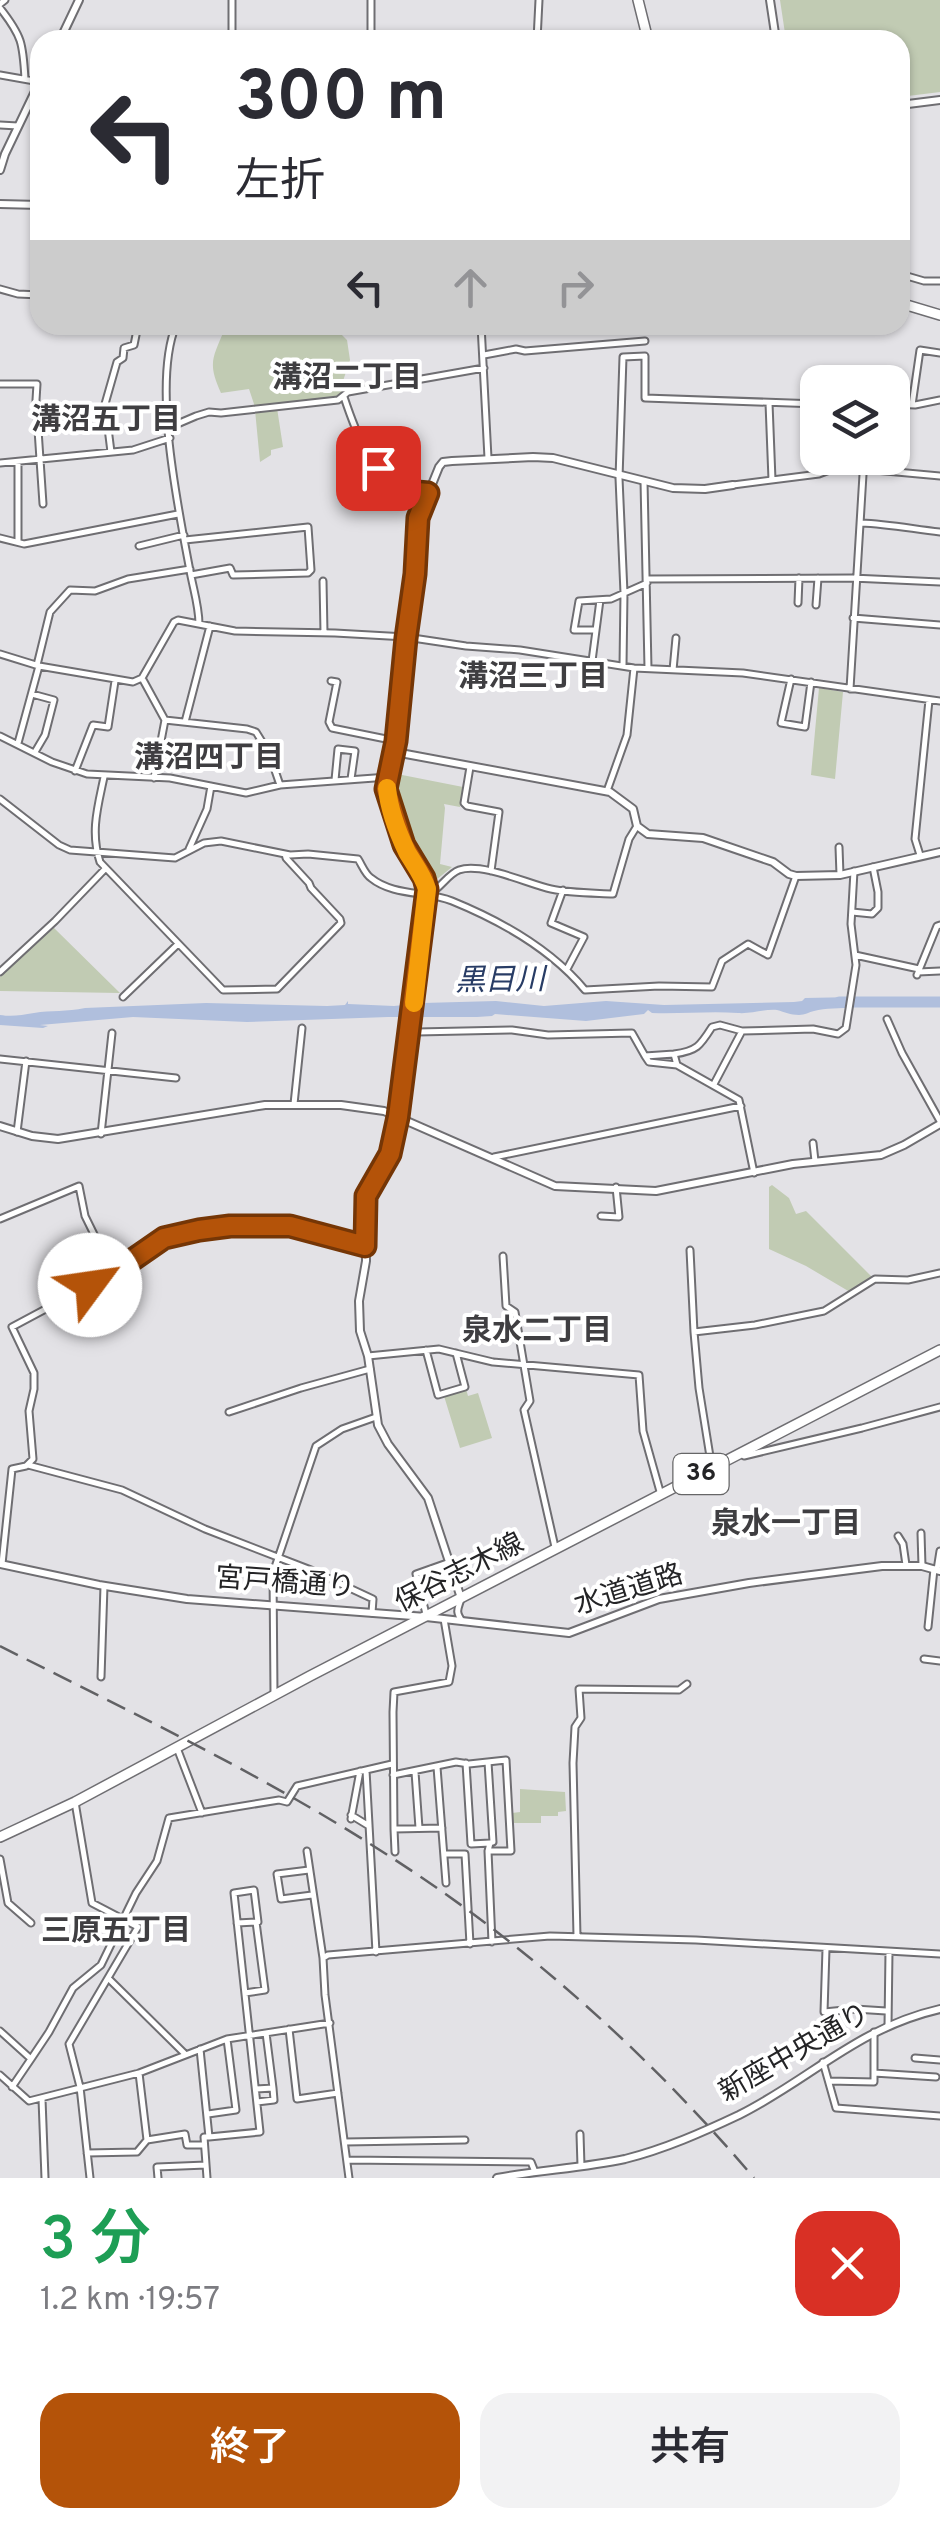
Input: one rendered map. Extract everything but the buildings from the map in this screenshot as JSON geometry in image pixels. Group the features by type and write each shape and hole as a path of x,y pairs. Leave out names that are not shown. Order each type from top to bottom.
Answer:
{"main road":[{"path":"638,0 646,30"},
{"path":"910,306 940,316"},
{"name":"保谷志木線","path":"0,1837 75,1802 274,1694 940,1350"}],"street":[{"path":"65,30 79,0"},
{"path":"232,0 232,30"},
{"path":"370,0 371,30"},
{"path":"538,30 540,0"},
{"path":"770,0 774,30"},
{"path":"2,4 23,45 24,79"},
{"path":"0,75 30,80"},
{"path":"910,104 940,100"},
{"path":"0,170 30,101"},
{"path":"0,125 18,126"},
{"path":"0,204 30,206"},
{"path":"910,277 940,282"},
{"path":"0,289 30,295"},
{"path":"111,452 104,404 124,348 134,344 136,335"},
{"path":"173,335 166,386 168,428 199,624"},
{"path":"482,335 488,458"},
{"path":"484,355 516,349 645,341"},
{"path":"940,353 920,350 912,405 940,400"},
{"path":"622,666 623,357 645,356 646,398 800,404"},
{"path":"168,428 209,412 338,400 348,392 484,368"},
{"path":"0,384 38,384 44,504"},
{"path":"343,396 364,452 406,491 428,493"},
{"path":"770,404 772,480"},
{"path":"0,463 133,450 170,438"},
{"path":"462,1621 457,1608 462,1599 428,1498 388,1444 376,1418 358,1314 366,1261 366,1196 390,1154 398,1117 426,895 424,878 404,845 386,789 395,752 418,518 443,462 553,458 691,489 811,475"},
{"path":"18,463 18,542"},
{"path":"910,473 940,476"},
{"path":"850,688 864,475"},
{"path":"644,481 648,668"},
{"path":"0,538 24,544 179,514"},
{"path":"861,524 940,532"},
{"path":"18,744 50,612 70,590 95,590 128,579 230,568 232,575 311,570 308,527 138,546"},
{"path":"798,603 799,578"},
{"path":"816,605 818,578"},
{"path":"596,630 574,630 578,601 611,600 647,581 857,578 940,582"},
{"path":"322,580 324,633"},
{"path":"592,662 600,600"},
{"path":"853,618 940,625"},
{"path":"0,654 38,666 133,682 142,678 178,620 236,631 406,638 634,668 744,673 940,702"},
{"path":"185,722 210,626"},
{"path":"674,670 676,638"},
{"path":"607,791 627,736 634,668"},
{"path":"142,678 165,720 154,778"},
{"path":"791,679 781,723 805,727 810,682"},
{"path":"75,771 94,725 108,727 115,681"},
{"path":"331,681 336,682 329,722 332,728 396,741"},
{"path":"32,694 54,700 44,735 34,752"},
{"path":"920,855 915,839 929,700"},
{"path":"165,720 256,732 269,753 280,785"},
{"path":"0,736 75,771 104,777 170,778 246,793 280,785 388,777"},
{"path":"335,780 338,749 355,751 351,779"},
{"path":"395,752 607,791 632,809 636,826 648,834 702,838 774,862 796,876 840,874 940,852"},
{"path":"470,766 464,803 500,812 491,871"},
{"path":"104,777 94,823 97,854 106,869 223,990 277,990 341,923 285,854"},
{"path":"187,852 208,808 211,786"},
{"path":"0,799 70,850 175,858 204,843 221,841 285,854 354,858 371,878 403,891 446,898 490,918 568,969 585,990 712,987 722,961 748,944 768,954 796,876"},
{"path":"426,895 437,890 457,870 491,871 550,888 613,894 636,826"},
{"path":"839,847 840,874"},
{"path":"852,912 872,914 878,908 873,867"},
{"path":"0,972 106,869"},
{"path":"645,1056 687,1052 701,1044 712,1027 720,1025 742,1031 813,1028 838,1034 846,1028 856,965 852,936 854,871"},
{"path":"563,890 551,923 584,938 568,969"},
{"path":"918,972 940,925"},
{"path":"122,996 178,944"},
{"path":"855,955 918,972 940,971"},
{"path":"0,1126 58,1139 265,1105 361,1106 398,1117 555,1186 656,1191 815,1162 881,1155 940,1122 902,1053 888,1018"},
{"path":"294,1104 302,1028"},
{"path":"410,1029 512,1030 548,1035 632,1033 650,1062 677,1065 740,1100 754,1173"},
{"path":"714,1084 742,1031"},
{"path":"101,1134 112,1033"},
{"path":"674,1054 677,1065"},
{"path":"0,1058 176,1078"},
{"path":"17,1132 26,1061"},
{"path":"490,1158 740,1106"},
{"path":"813,1143 815,1162"},
{"path":"0,1219 79,1186 85,1216 112,1274"},
{"path":"601,1216 619,1217 616,1187"},
{"path":"28,1465 33,1459 29,1411 35,1379 12,1327 112,1274 164,1238 230,1226 290,1226 365,1246"},
{"path":"690,1250 699,1388 712,1469"},
{"path":"503,1256 506,1306 515,1312 526,1366 530,1402 524,1410 556,1550"},
{"path":"694,1332 824,1311 875,1278 908,1280 940,1273"},
{"path":"368,1356 439,1349 493,1362 639,1375 643,1431 660,1495"},
{"path":"426,1350 438,1395 464,1388 456,1353"},
{"path":"230,1412 370,1370"},
{"path":"734,1457 940,1407"},
{"path":"274,1694 273,1573 316,1446 342,1429 376,1418"},
{"path":"1,1564 12,1469 28,1465 122,1490 205,1530 277,1556 372,1599 372,1613"},
{"path":"921,1532 922,1566"},
{"path":"898,1536 906,1565"},
{"path":"928,1626 940,1551"},
{"path":"426,1617 416,1574 450,1562"},
{"name":"宮戸橋通り","path":"1,1564 187,1599 426,1617 569,1633"},
{"name":"水道道路","path":"569,1633 659,1599 749,1583 906,1565 937,1570"},
{"path":"101,1677 104,1586"},
{"path":"395,1852 394,1692 449,1682 452,1666 444,1619"},
{"path":"924,1660 940,1661"},
{"path":"577,1936 574,1749 581,1718 578,1689 678,1690 687,1684"},
{"path":"178,1748 202,1813"},
{"path":"393,1778 456,1762 506,1760 511,1850 471,1844 458,1854"},
{"path":"488,1761 492,1942"},
{"path":"12,2087 72,1988 101,1966 136,1893 157,1861 169,1818 279,1800 287,1802 297,1786 392,1764"},
{"path":"466,1764 471,1844"},
{"path":"437,1767 446,1883"},
{"path":"364,1772 358,1779 351,1817 369,1826"},
{"path":"364,1772 376,1952"},
{"path":"416,1772 419,1829"},
{"path":"75,1802 92,1903 138,1927 69,2044 80,2088 90,2178"},
{"path":"394,1830 442,1828"},
{"path":"307,1851 324,1958 349,2178"},
{"path":"444,1854 465,1854 470,1944"},
{"path":"0,1859 8,1903 31,1923"},
{"path":"309,1870 277,1874 280,1899 312,1895"},
{"path":"245,1993 265,1990 254,1890 234,1893 260,2132"},
{"path":"0,1904 6,1895"},
{"path":"237,1923 256,1922"},
{"path":"324,1958 577,1936 940,1954"},
{"path":"826,1949 824,2012 886,2010"},
{"path":"888,2026 889,1952"},
{"path":"108,1980 186,2054"},
{"name":"新座中央通り","path":"498,2178 643,2154 762,2103 874,2032 940,2009"},
{"path":"0,2074 29,2101 42,2099 139,2073 227,2038 330,2023"},
{"path":"289,2029 297,2099 338,2093"},
{"path":"0,2031 32,2058"},
{"path":"257,2102 274,2100 266,2032"},
{"path":"829,2081 874,2082 874,2032"},
{"path":"208,2114 236,2110 227,2038"},
{"path":"200,2049 209,2136"},
{"path":"915,2058 940,2060"},
{"path":"823,2062 836,2108 940,2116"},
{"path":"139,2073 148,2140"},
{"path":"874,2073 936,2077"},
{"path":"256,2089 273,2088"},
{"path":"42,2099 45,2178"},
{"path":"207,2178 204,2137 270,2130"},
{"path":"87,2152 137,2152 148,2140 184,2134 187,2146 204,2145"},
{"path":"580,2134 580,2166"},
{"path":"344,2142 465,2140"},
{"path":"347,2160 532,2162 534,2172"},
{"path":"158,2178 158,2167 206,2165"}],"green space":[{"path":"780,0 940,0 940,92 910,96 910,30 784,30"},
{"path":"222,335 342,335 347,340 350,360 338,398 255,407 249,389 221,393 214,374 215,354"},
{"path":"277,408 283,447 271,450 271,455 260,462 255,410"},
{"path":"819,688 843,692 835,779 811,775"},
{"path":"392,773 463,787 460,807 444,804 440,864 452,867 436,880 427,879 400,828 392,801"},
{"path":"53,927 120,993 0,991 0,977"},
{"path":"772,1185 789,1198 796,1214 806,1211 872,1277 850,1292 769,1249"},
{"path":"466,1389 468,1396 478,1393 492,1438 460,1448 444,1396"},
{"path":"520,1789 565,1792 566,1811 558,1812 558,1816 541,1816 541,1823 513,1823 512,1813 520,1812"}],"water":[{"path":"855,997 853,1008 799,1015 777,1010 648,1010 644,1014 586,1021 495,1014 247,1022 133,1017 40,1025 48,1026 43,1028 0,1025 0,1015 206,1003 327,1006 345,1005 348,1001 394,1006 496,1001 544,1006 606,1001 664,1005"}],"waterway":[{"name":"黒目川","path":"839,1002 940,1002"}],"railway":[{"path":"0,1646 245,1771 340,1825 437,1888 582,2002 671,2087 754,2178"}],"slow traffic":[{"path":"387,788 404,845 427,889 414,1003"}],"district":[{"name":"溝沼二丁目","path":"347,379"},
{"name":"溝沼五丁目","path":"106,421"},
{"name":"溝沼三丁目","path":"533,678"},
{"name":"溝沼四丁目","path":"209,759"},
{"name":"泉水二丁目","path":"537,1332"},
{"name":"泉水一丁目","path":"786,1525"},
{"name":"三原五丁目","path":"116,1932"}],"route":[{"path":"90,1285 164,1238 199,1230 290,1226 365,1246 366,1196 390,1154 398,1117 427,889 404,845 386,789 396,741 418,518 428,493 406,491 378,468"}]}
